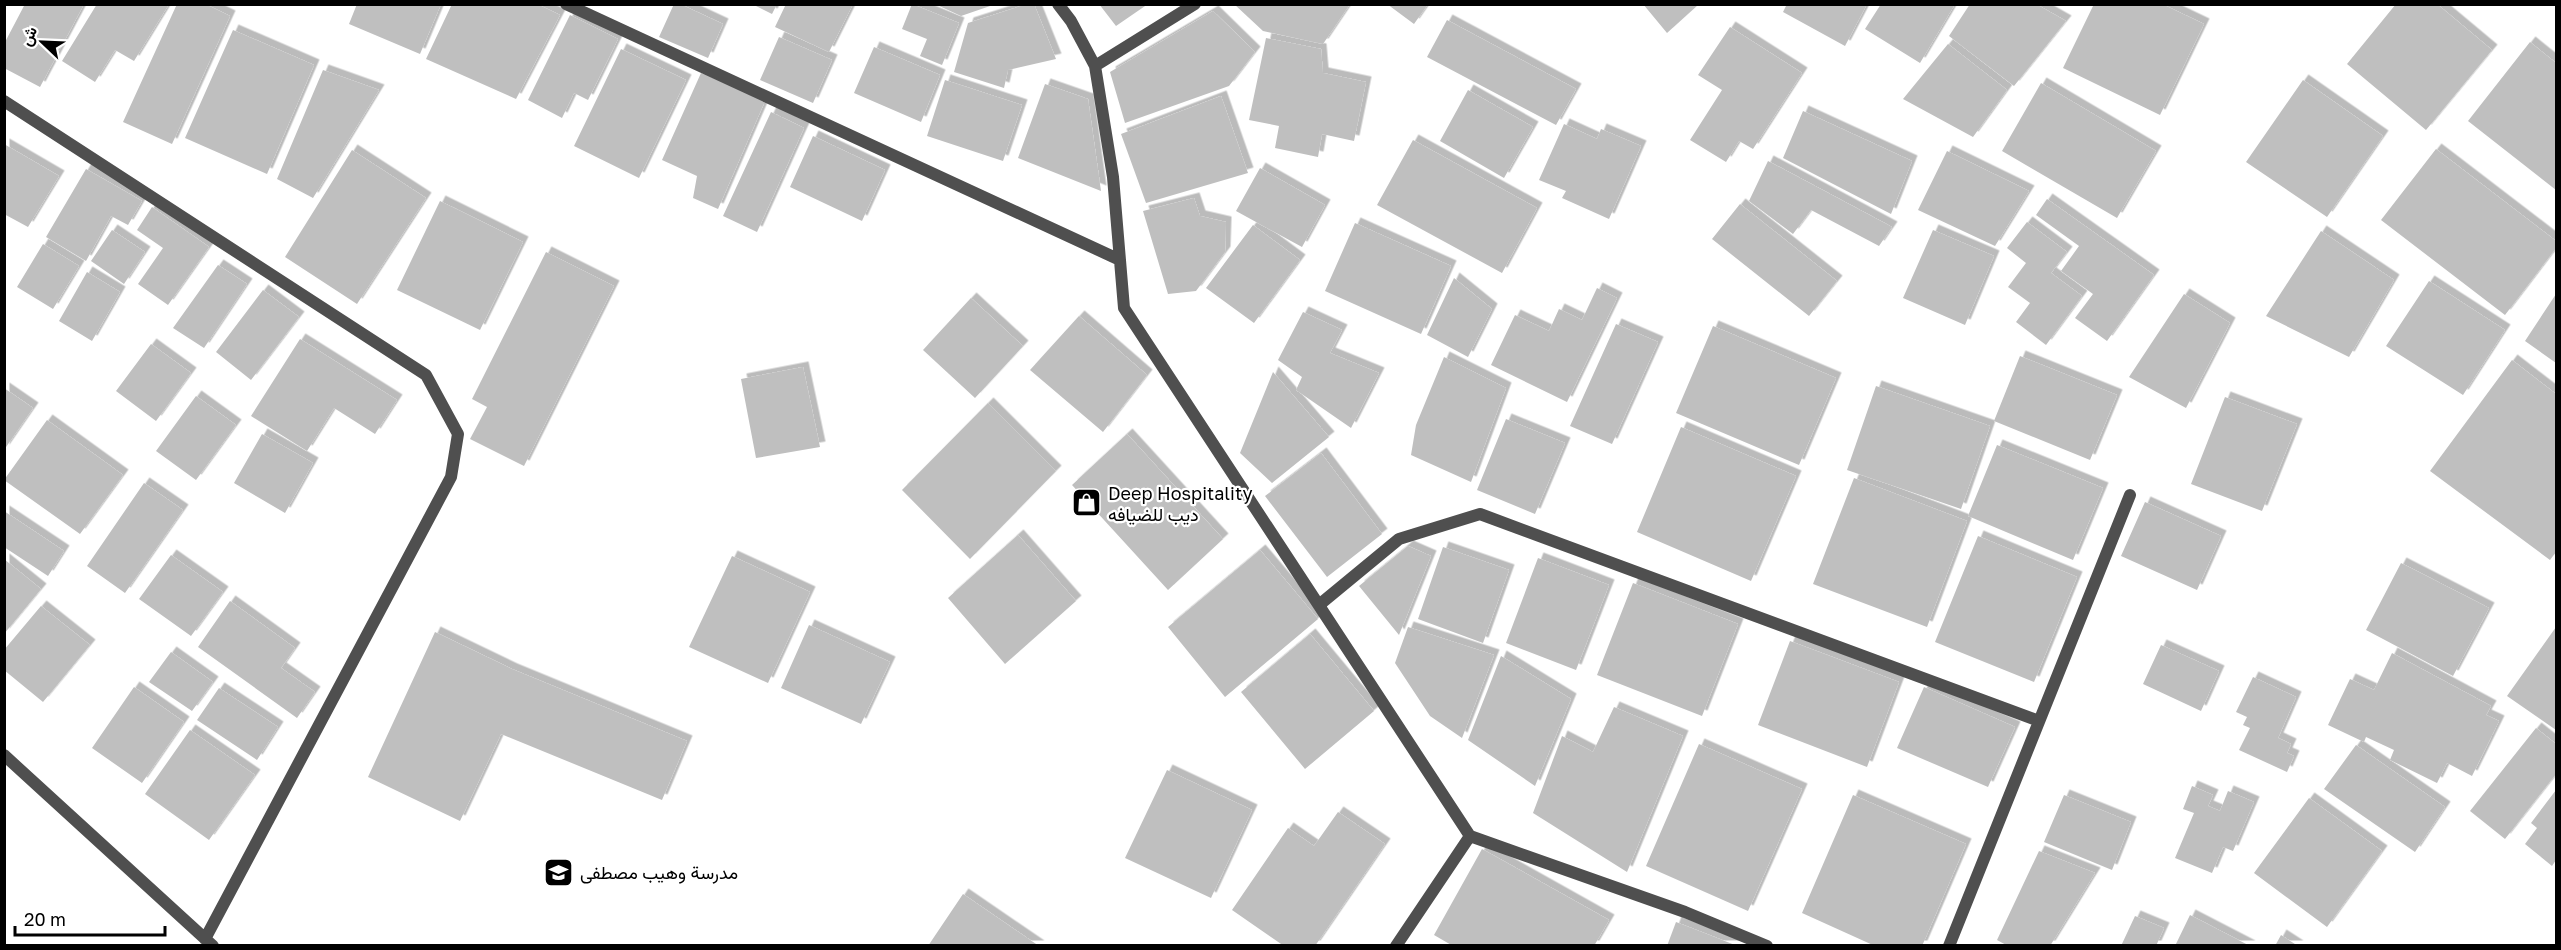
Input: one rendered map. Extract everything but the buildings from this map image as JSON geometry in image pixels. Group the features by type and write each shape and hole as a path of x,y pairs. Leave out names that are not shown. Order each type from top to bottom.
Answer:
{"street":[{"path":"566,4 1120,260"},
{"path":"1058,4 1071,21 1095,66 1113,177 1124,308 1470,836 1685,912 1767,945"},
{"path":"1095,66 1195,4"},
{"path":"4,101 426,375 458,434 452,477 209,942 4,755"},
{"path":"1949,945 2130,495"},
{"path":"1319,605 1399,540 1480,514 2039,721"},
{"path":"1396,945 1470,836"}],"place":[{"name":"Deep Hospitality ديب للضيافه","path":"1087,503"},
{"name":"مدرسة وهيب مصطفى","path":"559,872"}]}
